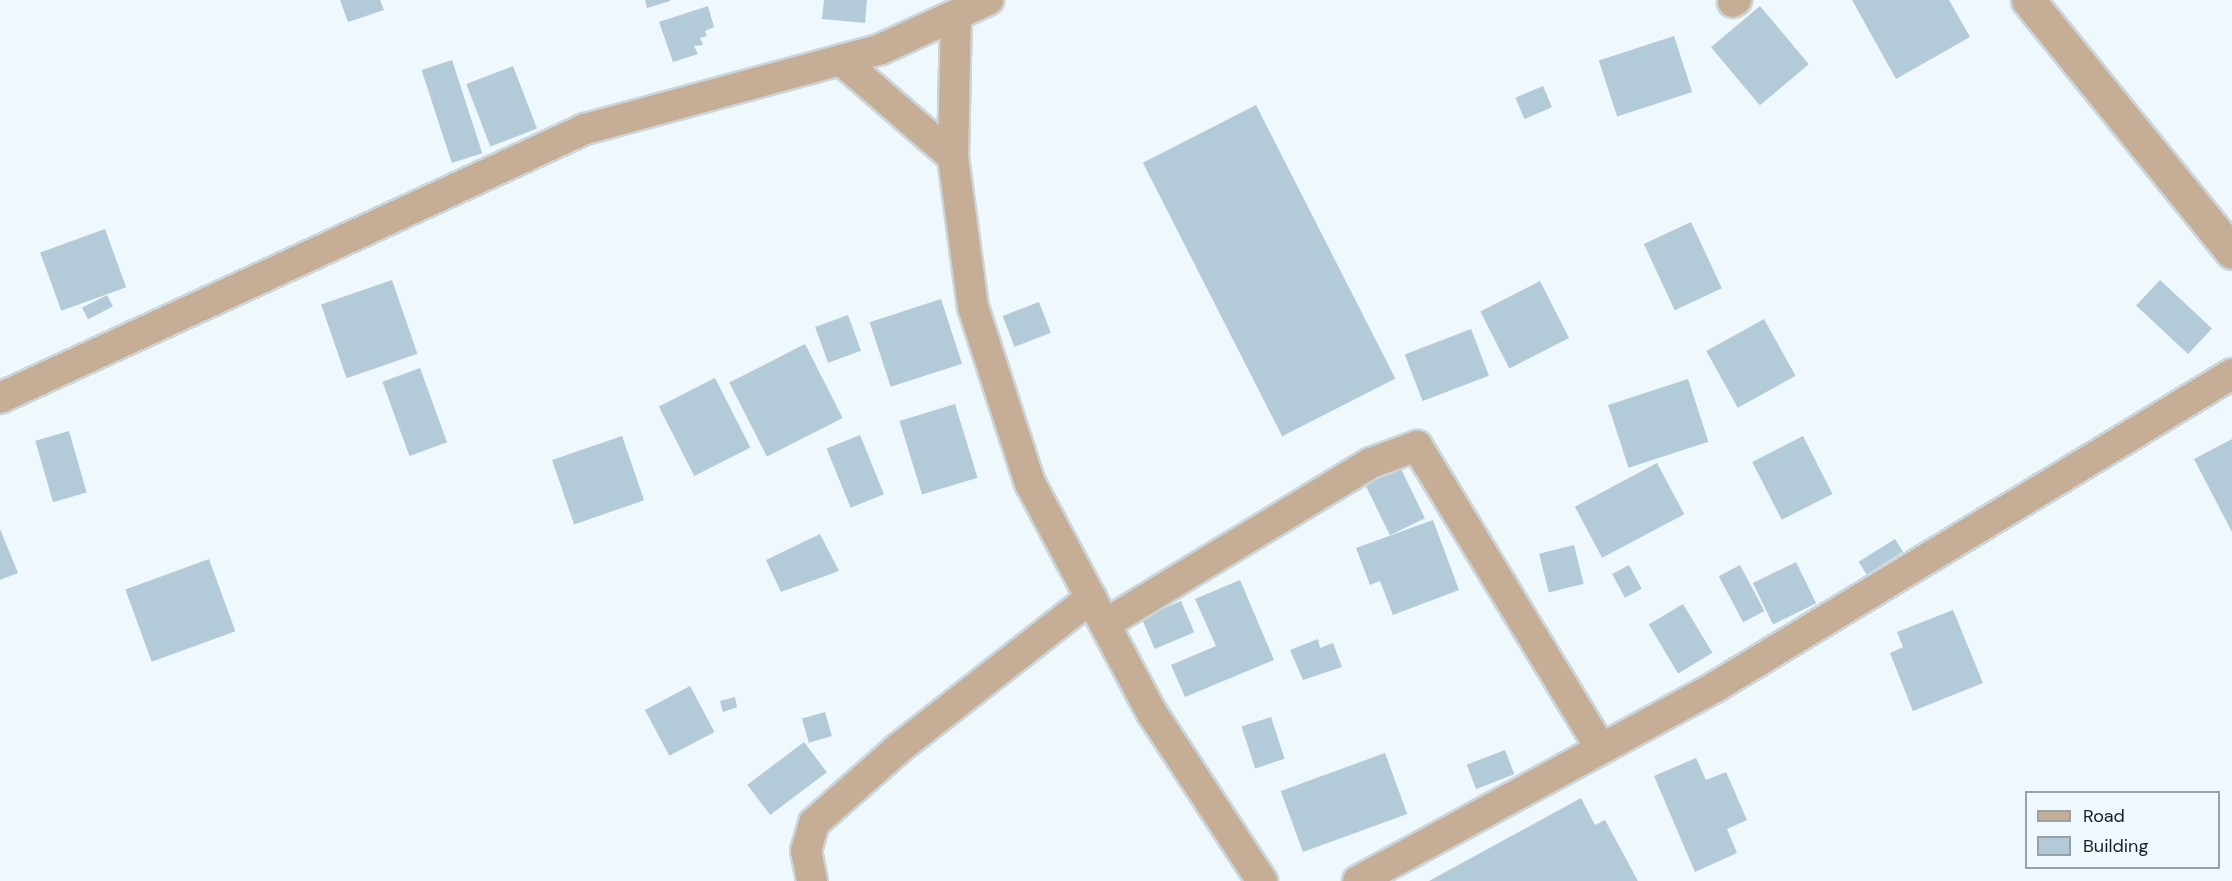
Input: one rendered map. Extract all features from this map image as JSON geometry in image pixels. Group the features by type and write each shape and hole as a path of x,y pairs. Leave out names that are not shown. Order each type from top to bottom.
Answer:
{"street":[{"path":"0,398 585,129 881,49 988,0"},
{"path":"2028,0 2232,252"},
{"path":"956,15 953,157 973,307 1030,483 1152,713 1262,881"},
{"path":"841,60 953,157"},
{"path":"1358,881 1715,687 2232,374"},
{"path":"812,881 806,851 814,823 899,748 1098,611 1371,463 1417,446 1601,749"}],"building":[{"path":"340,0 380,0 384,10 348,22"},
{"path":"645,0 670,0 670,1 647,8"},
{"path":"824,0 867,0 865,23 822,19"},
{"path":"1852,0 1949,0 1970,37 1896,79"},
{"path":"708,6 714,27 705,31 707,36 700,38 703,45 694,46 698,54 673,62 659,22"},
{"path":"1760,6 1809,64 1760,105 1711,47"},
{"path":"1674,36 1692,92 1617,117 1599,60"},
{"path":"452,60 482,153 452,163 422,70"},
{"path":"513,66 537,129 490,146 466,84"},
{"path":"1543,86 1552,107 1524,119 1515,98"},
{"path":"1256,105 1395,379 1282,436 1143,163"},
{"path":"1691,222 1722,288 1675,310 1644,244"},
{"path":"105,229 126,287 61,311 40,253"},
{"path":"392,280 417,354 346,378 321,304"},
{"path":"2160,280 2212,328 2188,354 2136,306"},
{"path":"1540,281 1569,338 1509,368 1480,311"},
{"path":"107,295 113,307 88,319 82,308"},
{"path":"941,299 962,364 891,387 870,322"},
{"path":"1039,302 1051,333 1014,347 1003,316"},
{"path":"848,315 861,351 828,363 815,327"},
{"path":"1764,319 1796,376 1738,408 1706,351"},
{"path":"1471,329 1489,376 1423,401 1405,354"},
{"path":"805,344 843,418 767,457 729,383"},
{"path":"420,368 447,442 409,456 382,382"},
{"path":"715,378 750,447 694,476 659,407"},
{"path":"1688,379 1708,442 1629,468 1608,405"},
{"path":"955,404 978,478 922,495 900,421"},
{"path":"69,431 87,493 53,502 35,441"},
{"path":"860,435 884,494 851,508 827,448"},
{"path":"622,436 644,500 574,524 552,460"},
{"path":"1803,436 1833,494 1782,520 1752,462"},
{"path":"2232,439 2232,532 2194,459"},
{"path":"1657,463 1684,514 1602,558 1575,507"},
{"path":"1400,467 1425,518 1390,535 1365,484"},
{"path":"1433,520 1459,590 1393,615 1380,581 1370,585 1356,548"},
{"path":"0,529 18,573 0,580"},
{"path":"820,534 839,571 781,592 766,560"},
{"path":"1895,539 1903,552 1866,575 1859,562"},
{"path":"1574,545 1584,584 1549,593 1539,554"},
{"path":"209,559 235,631 152,662 125,589"},
{"path":"1796,562 1816,603 1773,624 1753,583"},
{"path":"1629,565 1642,589 1625,598 1612,574"},
{"path":"1740,565 1764,611 1743,622 1719,576"},
{"path":"1240,580 1274,660 1185,697 1171,665 1216,646 1195,599"},
{"path":"1181,601 1194,632 1155,649 1141,618"},
{"path":"1683,604 1712,653 1678,673 1649,625"},
{"path":"1953,610 1983,683 1913,711 1890,653 1903,647 1897,632"},
{"path":"1318,639 1320,648 1333,643 1342,667 1303,680 1290,650"},
{"path":"690,686 714,732 669,756 645,710"},
{"path":"735,697 737,707 723,712 720,701"},
{"path":"825,712 832,736 809,743 802,719"},
{"path":"1271,717 1285,759 1255,768 1242,727"},
{"path":"804,742 827,772 770,815 747,785"},
{"path":"1505,750 1514,774 1476,789 1467,765"},
{"path":"1385,753 1407,814 1303,852 1281,791"},
{"path":"1696,758 1706,780 1726,772 1747,820 1727,829 1737,853 1695,872 1654,776"},
{"path":"1581,798 1595,825 1605,820 1638,881 1429,881"}]}
